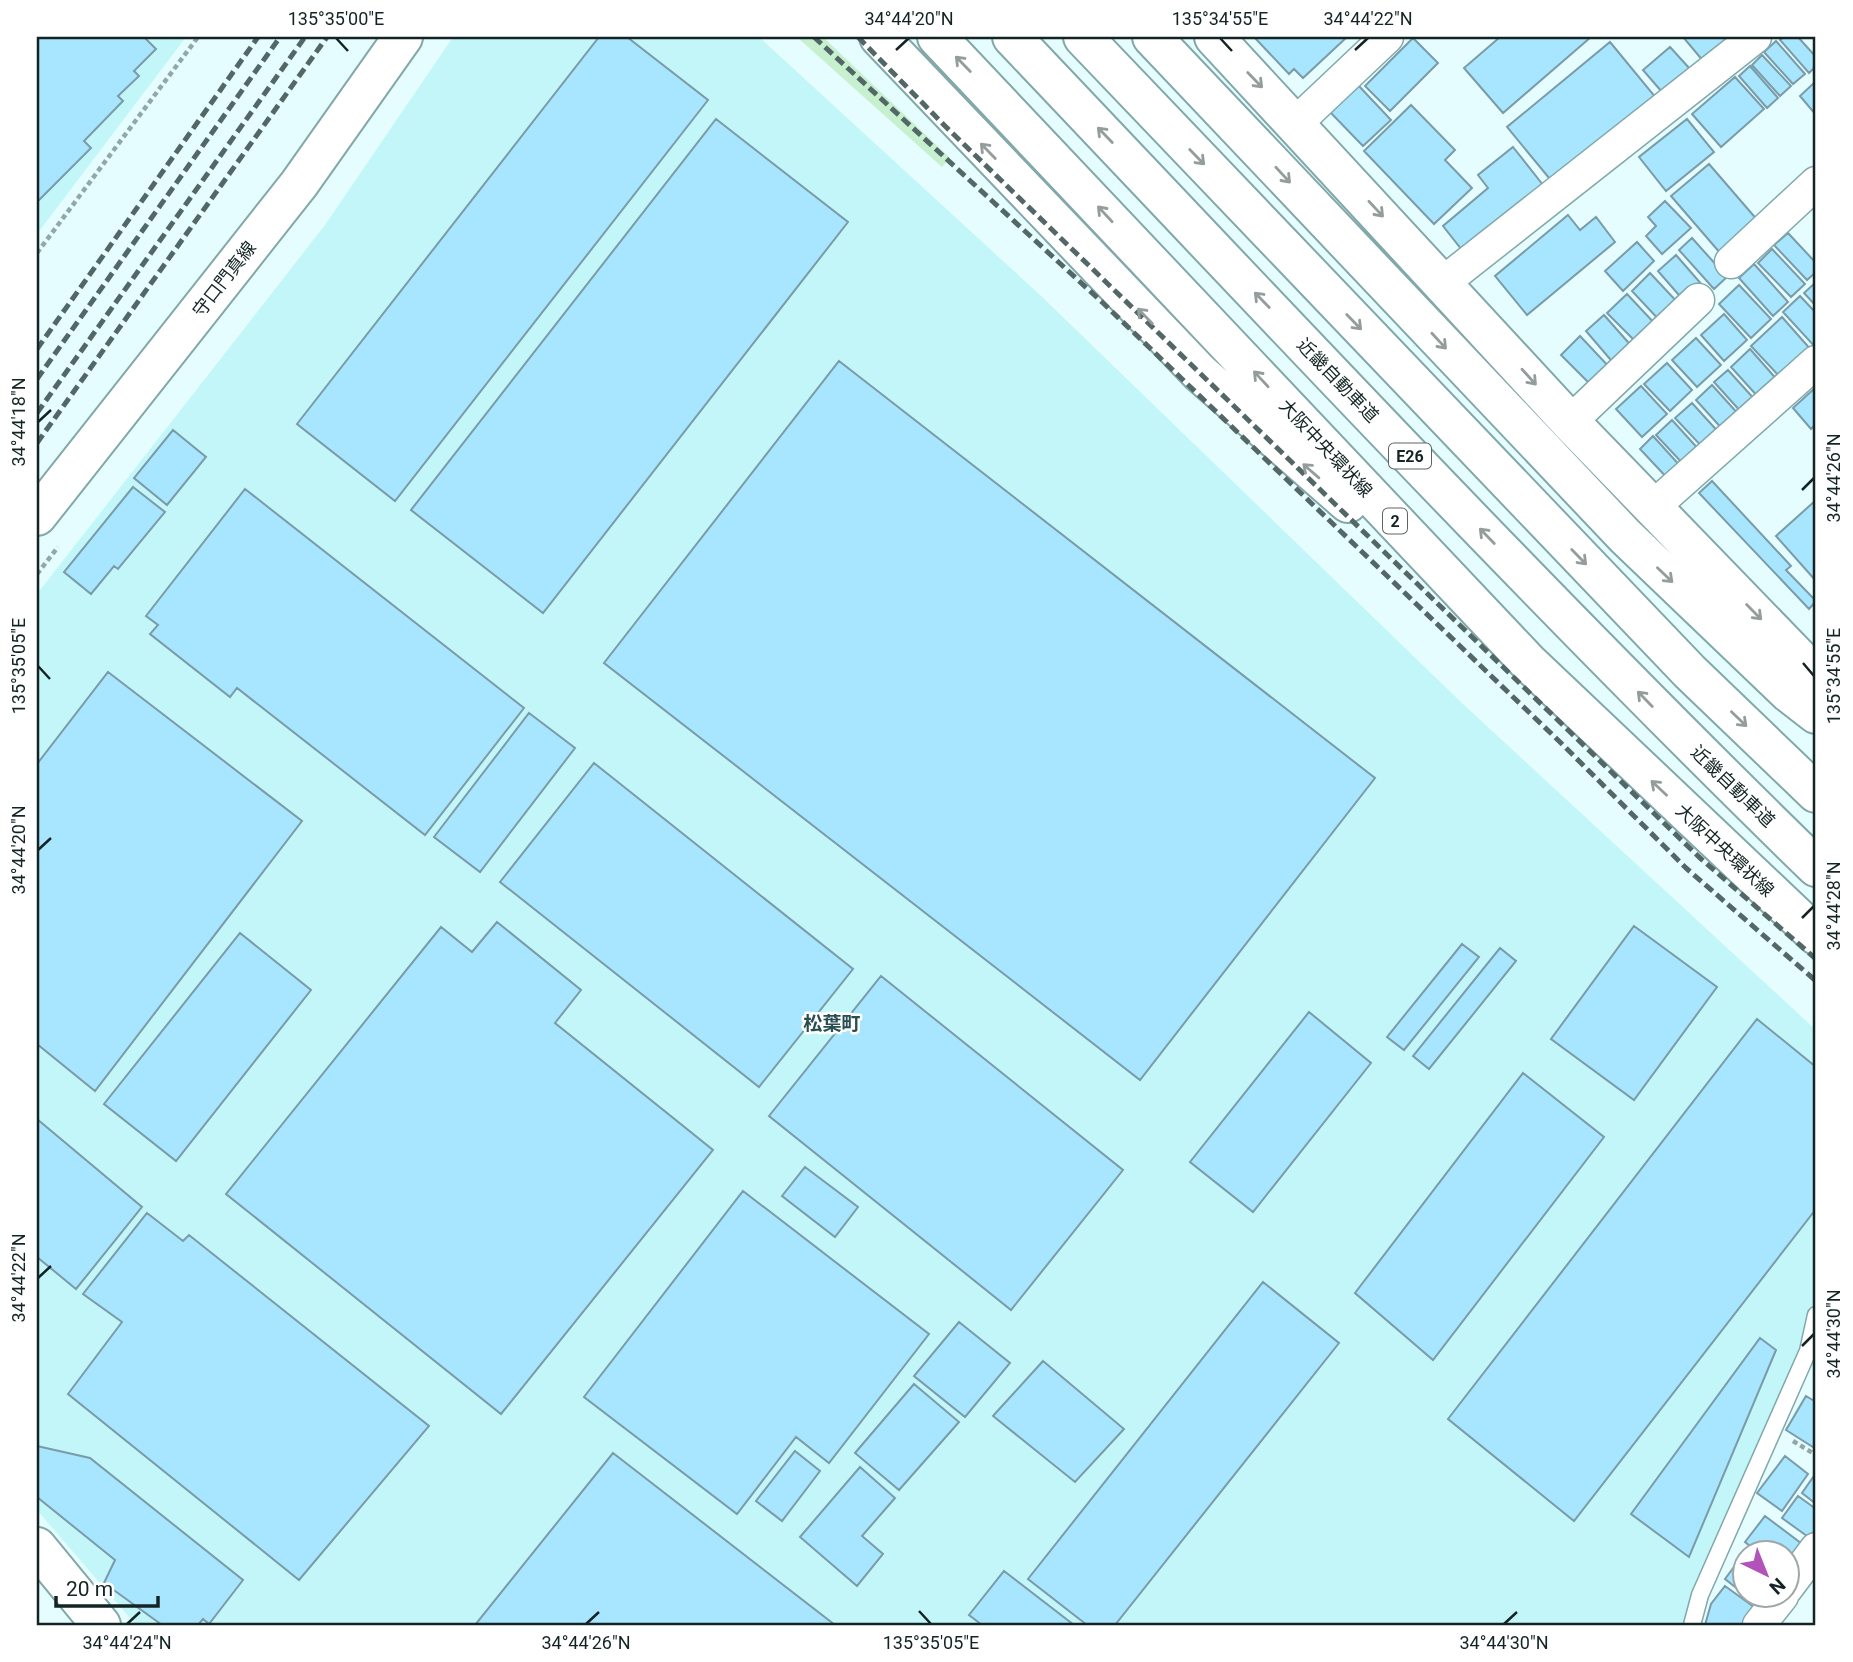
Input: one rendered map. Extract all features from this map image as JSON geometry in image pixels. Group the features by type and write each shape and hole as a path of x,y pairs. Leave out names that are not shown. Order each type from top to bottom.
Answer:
{"main road":[{"name":"守口門真線","path":"37,516 299,184 403,37"},
{"path":"879,37 1200,373 1528,662"},
{"name":"大阪中央環状線","path":"937,37 1528,662 1587,721 1816,935"},
{"name":"近畿自動車道","path":"1012,37 1470,519 1659,714 1816,867"},
{"path":"1083,37 1690,672 1816,793"},
{"path":"1152,37 1625,536 1789,693 1816,714"},
{"path":"1214,37 1444,282 1570,422 1816,676"},
{"path":"37,1547 101,1625"}],"street":[{"path":"1296,123 1387,37"},
{"path":"1444,282 1755,37"},
{"path":"1731,262 1816,183"},
{"path":"1570,422 1698,300"},
{"path":"1652,508 1816,362"},
{"path":"1800,1571 1816,1549"},
{"path":"1759,1625 1770,1610"}],"lane":[{"path":"1692,1625 1700,1595 1808,1352 1816,1315"}],"path":[{"path":"37,253 198,37"}],"shaded area":[{"path":"37,37 186,37 37,234"},
{"path":"453,37 759,37 1039,294 1465,706 1816,1030 1816,1302 1801,1348 1686,1625 136,1625 37,1510 37,594 325,225"}],"green space":[{"path":"797,37 823,37 950,158 942,167"}],"building":[{"path":"37,37 144,37 156,49 134,71 139,76 118,96 123,101 84,141 91,148 37,202"},
{"path":"599,37 627,37 708,100 395,501 297,424"},
{"path":"1254,37 1347,37 1303,78 1294,69 1289,74"},
{"path":"1500,37 1591,37 1503,113 1464,68"},
{"path":"1683,37 1742,37 1709,68"},
{"path":"1784,37 1798,37 1816,57 1816,66 1809,73 1780,40"},
{"path":"1413,38 1438,63 1390,111 1365,86"},
{"path":"1776,41 1805,74 1793,84 1764,52"},
{"path":"1610,42 1657,99 1554,184 1507,127"},
{"path":"1670,47 1690,69 1662,92 1643,70"},
{"path":"1762,55 1791,86 1780,96 1752,65"},
{"path":"1750,66 1778,98 1767,108 1739,76"},
{"path":"1735,77 1764,109 1721,147 1692,114"},
{"path":"1816,81 1816,115 1800,96"},
{"path":"1358,85 1391,120 1363,146 1330,112"},
{"path":"1411,105 1455,150 1445,160 1472,188 1434,224 1364,151"},
{"path":"716,119 848,222 543,613 411,510"},
{"path":"1687,119 1714,152 1666,191 1639,157"},
{"path":"1513,147 1543,185 1462,250 1443,226 1488,188 1478,175"},
{"path":"1709,164 1759,222 1721,254 1671,196"},
{"path":"1665,201 1691,228 1662,254 1646,236 1656,226 1648,217"},
{"path":"1568,215 1580,230 1596,217 1615,242 1527,315 1495,276"},
{"path":"1788,233 1816,263 1816,272 1807,280 1774,245"},
{"path":"1692,238 1727,277 1714,289 1679,250"},
{"path":"1637,242 1654,261 1623,291 1605,271"},
{"path":"1772,249 1805,284 1791,297 1758,263"},
{"path":"1676,255 1703,286 1685,302 1658,271"},
{"path":"1754,264 1788,302 1773,316 1739,278"},
{"path":"1650,273 1680,305 1662,323 1632,291"},
{"path":"1816,282 1816,306 1804,293"},
{"path":"1739,285 1771,319 1751,338 1719,304"},
{"path":"1627,294 1657,326 1638,344 1607,313"},
{"path":"1800,296 1816,313 1816,348 1783,312"},
{"path":"1724,314 1747,340 1724,361 1701,335"},
{"path":"1604,315 1635,350 1616,366 1586,331"},
{"path":"1782,317 1812,351 1781,378 1751,346"},
{"path":"1580,336 1612,370 1594,388 1561,355"},
{"path":"1696,338 1721,365 1697,387 1672,360"},
{"path":"1750,349 1779,382 1760,399 1731,367"},
{"path":"839,361 1375,778 1140,1080 604,663"},
{"path":"1667,363 1692,390 1670,411 1644,384"},
{"path":"1728,370 1756,401 1742,413 1714,382"},
{"path":"1712,385 1741,417 1725,432 1696,400"},
{"path":"1641,386 1667,414 1642,437 1616,409"},
{"path":"1816,387 1816,424 1811,429 1793,408"},
{"path":"1692,403 1722,436 1705,450 1675,418"},
{"path":"1672,420 1702,453 1686,467 1656,435"},
{"path":"173,430 206,457 167,505 134,478"},
{"path":"1653,436 1683,469 1670,481 1640,449"},
{"path":"1712,481 1791,566 1786,570 1816,601 1809,609 1699,493"},
{"path":"133,487 165,512 118,569 114,566 91,594 64,572"},
{"path":"245,489 524,708 425,835 237,688 230,697 150,634 158,625 146,616"},
{"path":"1816,500 1816,581 1776,536"},
{"path":"108,672 302,821 95,1091 37,1044 37,764"},
{"path":"529,713 575,748 480,872 434,837"},
{"path":"594,763 853,969 759,1087 500,882"},
{"path":"497,922 581,990 555,1023 713,1150 501,1414 226,1194 441,927 472,952"},
{"path":"1634,926 1717,987 1634,1100 1551,1039"},
{"path":"240,933 311,990 176,1161 104,1104"},
{"path":"1462,944 1479,957 1404,1050 1387,1037"},
{"path":"1500,948 1516,961 1429,1069 1413,1056"},
{"path":"881,976 1123,1170 1011,1310 769,1116"},
{"path":"1309,1012 1371,1063 1253,1212 1190,1162"},
{"path":"1757,1019 1816,1067 1816,1209 1574,1521 1448,1419"},
{"path":"1523,1073 1604,1137 1433,1360 1355,1293"},
{"path":"37,1119 142,1207 76,1289 37,1257"},
{"path":"805,1167 858,1207 835,1237 782,1196"},
{"path":"743,1191 929,1334 829,1463 796,1437 737,1514 584,1397"},
{"path":"147,1213 183,1241 189,1235 429,1426 299,1580 68,1394 122,1322 83,1294"},
{"path":"1263,1282 1339,1343 1115,1625 1087,1625 1028,1579"},
{"path":"959,1322 1010,1363 965,1417 914,1376"},
{"path":"1760,1338 1776,1350 1689,1557 1631,1514"},
{"path":"1043,1361 1124,1429 1075,1482 993,1416"},
{"path":"914,1384 959,1422 899,1490 855,1453"},
{"path":"1806,1396 1816,1402 1816,1449 1786,1430"},
{"path":"37,1446 90,1458 243,1580 209,1624 203,1619 198,1625 162,1625 104,1583 115,1560 37,1497"},
{"path":"795,1451 820,1471 782,1521 756,1501"},
{"path":"613,1453 835,1625 475,1625"},
{"path":"1785,1456 1808,1474 1782,1511 1757,1493"},
{"path":"860,1467 895,1498 862,1536 883,1554 857,1586 800,1537"},
{"path":"1816,1473 1816,1504 1802,1493"},
{"path":"1798,1496 1816,1509 1816,1533 1811,1539 1782,1518"},
{"path":"1765,1516 1797,1540 1747,1540"},
{"path":"1800,1542 1806,1547 1800,1554"},
{"path":"1004,1571 1074,1625 982,1625 969,1615"},
{"path":"1725,1586 1730,1590 1730,1610 1758,1610 1747,1625 1705,1625 1711,1604"}],"railway":[{"path":"37,349 258,37"},
{"path":"37,379 280,37"},
{"path":"37,413 305,37"},
{"path":"37,443 327,37"},
{"path":"814,37 1103,303 1561,743 1686,868 1816,981"},
{"path":"858,37 944,125 1699,857 1816,959"}],"district":[{"name":"松葉町","path":"832,1023"}]}
